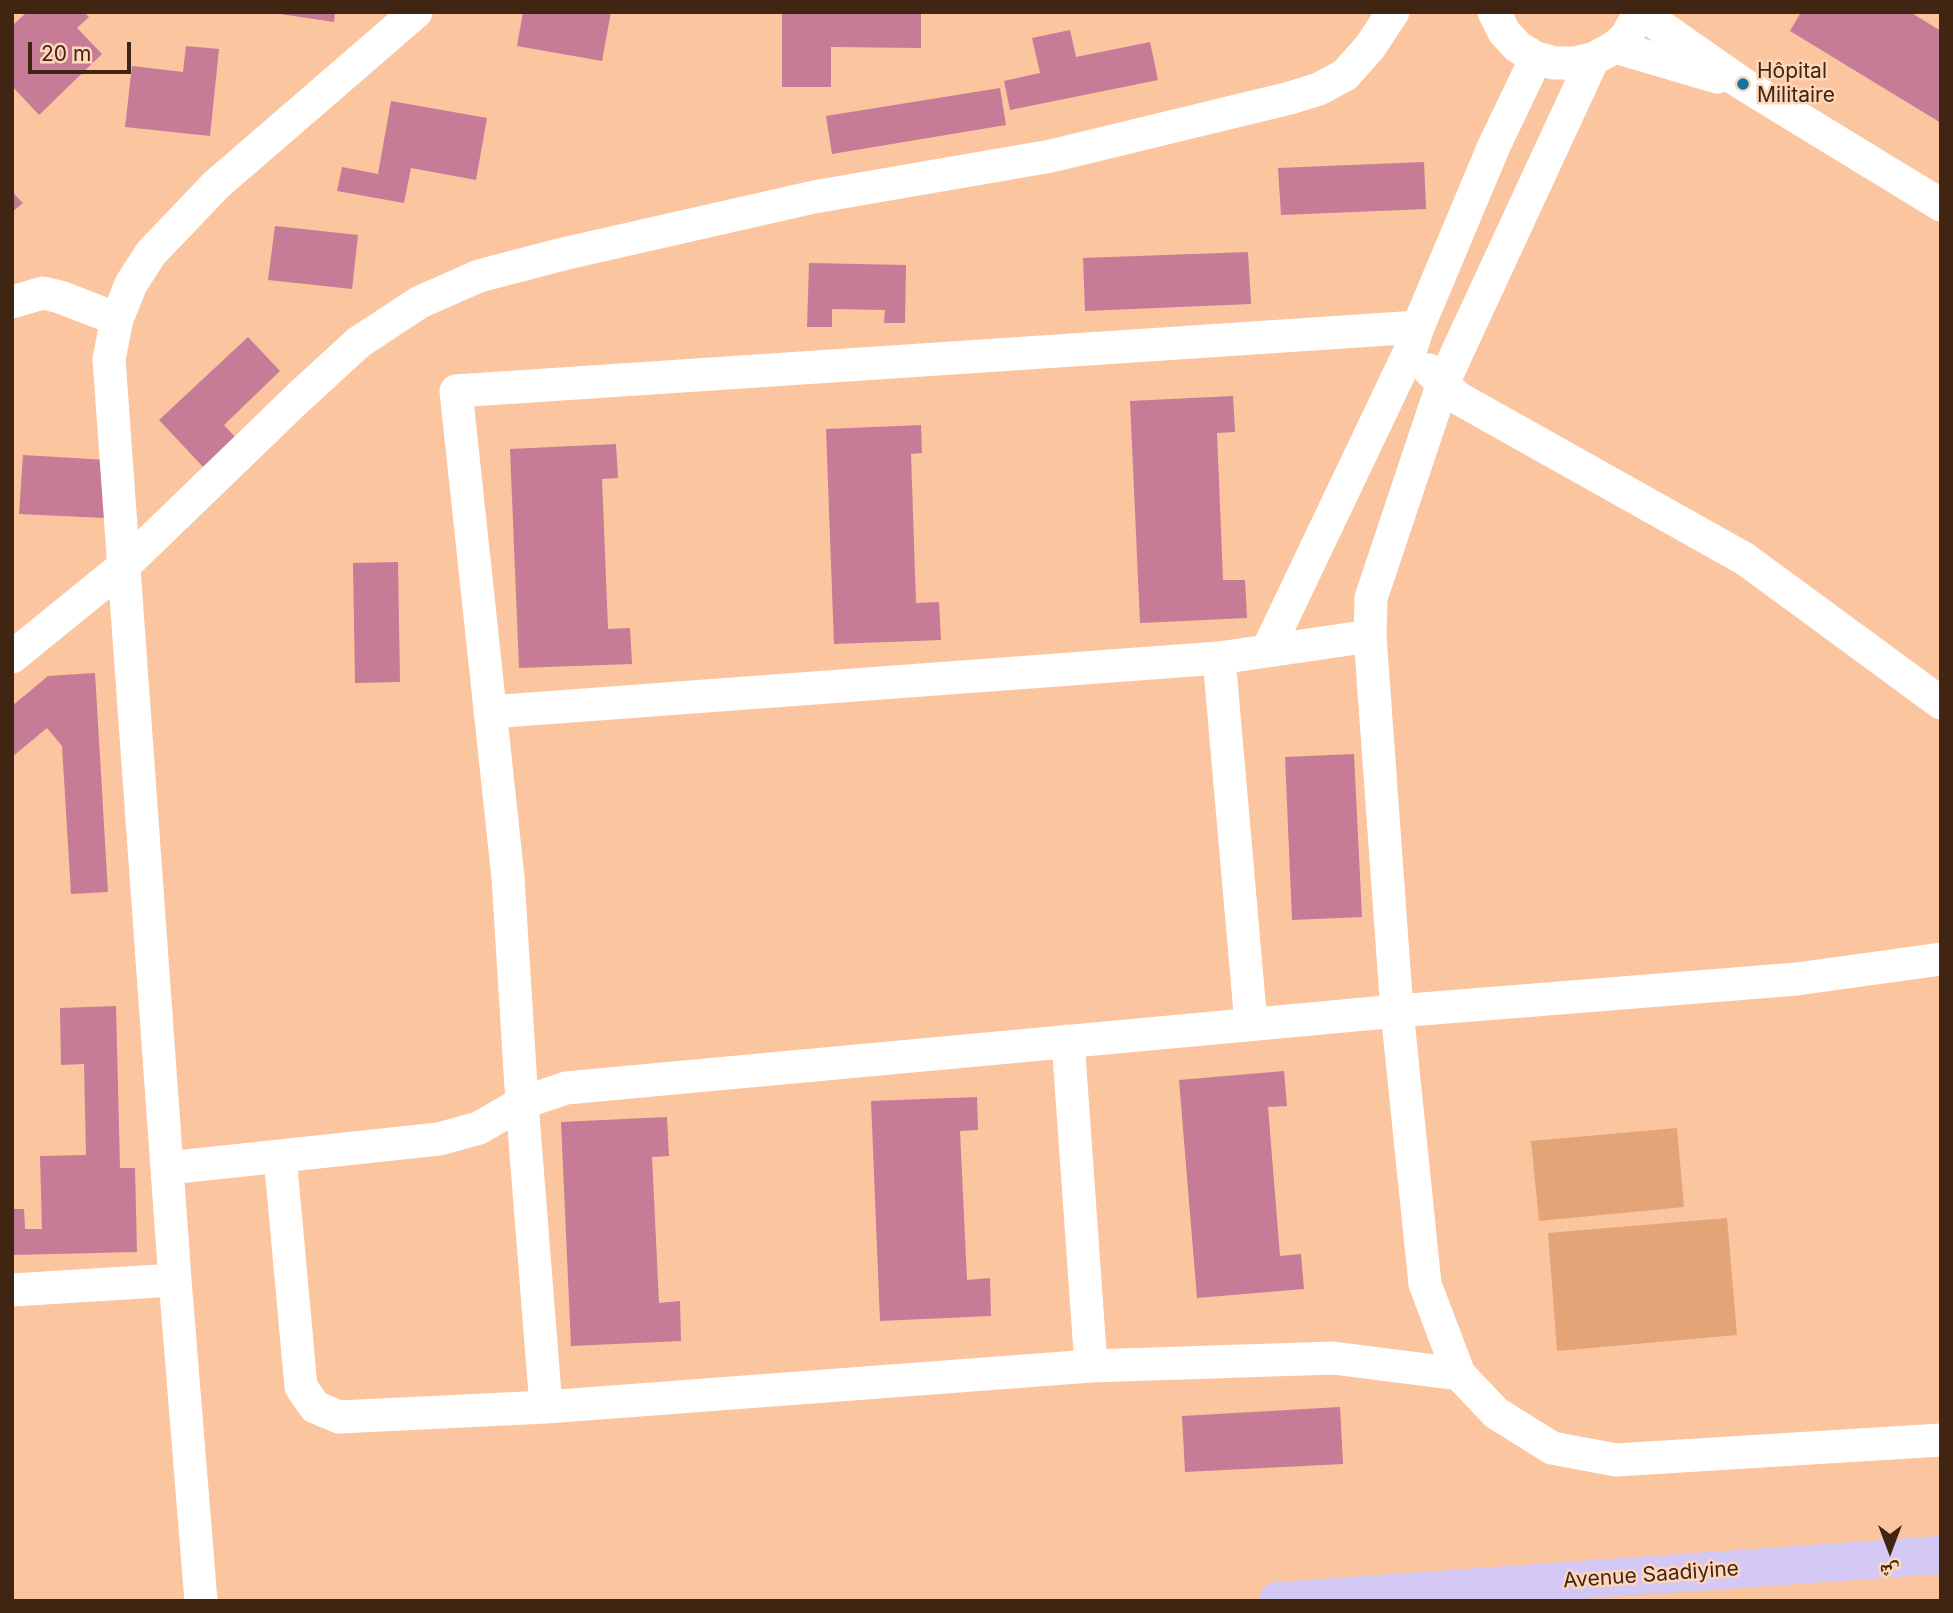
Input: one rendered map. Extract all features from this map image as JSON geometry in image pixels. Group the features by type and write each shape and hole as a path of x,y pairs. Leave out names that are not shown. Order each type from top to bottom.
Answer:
{"main road":[{"name":"Avenue Saadiyine","path":"1278,1601 1531,1592 1941,1555"}],"street":[{"path":"201,1601 175,1280 109,359 117,319 131,284 151,253 216,185 416,12"},
{"path":"12,657 124,566 359,342 420,302 479,276 576,251 814,197 1051,156 1290,99 1319,89 1345,75 1370,47 1393,12"},
{"path":"1494,12 1504,32 1518,47 1536,58 1554,63 1574,64 1604,53 1626,37 1640,12 1743,84 1941,205"},
{"path":"1604,53 1743,84"},
{"path":"1604,53 1443,383 1371,598 1370,636 1397,1011 1425,1284 1459,1374 1496,1413 1552,1448 1616,1460 1941,1440"},
{"path":"1267,651 1414,339 1494,146 1536,58"},
{"path":"12,302 43,293 117,319"},
{"path":"1414,339 1443,383 1458,398 1745,559 1941,703"},
{"path":"546,1408 522,1103 508,878 456,391 1414,339"},
{"path":"490,712 1219,658 1370,636"},
{"path":"1219,658 1251,1024"},
{"path":"168,1168 439,1139 479,1128 522,1103 566,1088 1397,1011 1797,979 1941,959"},
{"path":"1068,1041 1091,1366"},
{"path":"281,1156 300,1387 315,1407 339,1417 546,1408 1091,1366 1333,1358 1459,1374"},
{"path":"12,1290 175,1280"}],"shaded area":[{"path":"1677,1128 1684,1207 1539,1221 1531,1141"},
{"path":"1727,1218 1737,1335 1557,1351 1548,1233"}],"building":[{"path":"27,12 84,12 89,17 77,28 102,54 39,115 12,86 12,26"},
{"path":"335,12 334,22 280,14"},
{"path":"523,12 611,12 602,61 517,46"},
{"path":"782,12 921,12 921,48 831,47 831,87 782,87"},
{"path":"1801,12 1910,12 1941,31 1941,123 1790,31"},
{"path":"1070,30 1076,57 1150,42 1158,80 1010,110 1004,81 1040,73 1032,38"},
{"path":"186,46 219,49 210,136 125,127 132,66 183,72"},
{"path":"1000,88 1006,125 832,154 826,116"},
{"path":"391,101 487,118 476,180 411,168 404,203 337,191 342,167 378,174"},
{"path":"1424,162 1426,209 1281,215 1278,168"},
{"path":"12,192 23,203 12,212"},
{"path":"275,226 358,235 352,289 268,280"},
{"path":"1248,252 1251,304 1085,311 1083,258"},
{"path":"809,263 906,265 905,323 884,323 885,310 832,309 832,327 807,327"},
{"path":"248,337 280,371 224,425 237,439 205,469 159,420"},
{"path":"1233,396 1235,432 1217,433 1223,580 1245,580 1247,618 1140,623 1130,401"},
{"path":"921,425 922,453 911,454 916,603 939,602 941,640 834,644 826,429"},
{"path":"616,444 618,478 602,479 608,629 630,628 632,664 519,668 510,449"},
{"path":"23,455 108,460 105,518 19,514"},
{"path":"398,562 400,682 355,683 353,563"},
{"path":"95,673 108,892 71,894 62,746 47,728 12,757 12,706 48,676"},
{"path":"1354,754 1362,917 1292,920 1285,757"},
{"path":"116,1006 120,1168 135,1168 137,1252 12,1255 12,1209 24,1209 25,1229 42,1229 40,1156 86,1155 84,1064 61,1065 60,1008"},
{"path":"1284,1071 1287,1106 1268,1107 1280,1256 1301,1254 1304,1289 1197,1298 1179,1080"},
{"path":"977,1097 978,1130 960,1131 967,1280 990,1278 991,1316 880,1321 871,1101"},
{"path":"667,1117 669,1156 652,1157 659,1303 680,1301 681,1341 571,1346 561,1122"},
{"path":"1340,1407 1343,1464 1185,1472 1182,1416"}],"place":[{"name":"Hôpital Militaire","path":"1743,84"}]}
